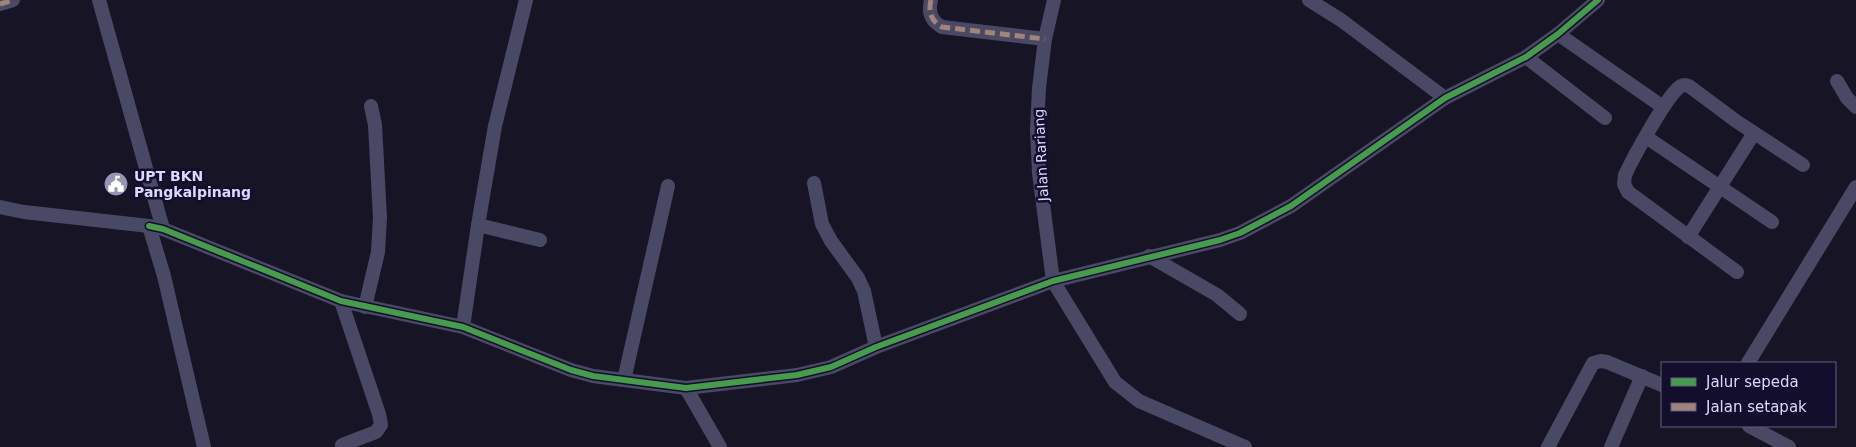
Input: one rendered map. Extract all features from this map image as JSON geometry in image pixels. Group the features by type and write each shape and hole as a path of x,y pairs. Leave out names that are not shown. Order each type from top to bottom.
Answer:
{"street":[{"path":"0,4 13,0"},
{"path":"99,0 163,229"},
{"path":"463,327 495,126 526,0"},
{"path":"931,0 929,7 931,17 935,23 942,27 1046,39"},
{"name":"Jalan Rariang","path":"1053,281 1039,173 1037,130 1039,88 1054,0"},
{"path":"1309,0 1341,20 1445,98"},
{"path":"0,207 24,212 163,229 341,301 463,327 571,370 594,376 686,388 797,375 831,367 876,346 1053,281 1220,240 1240,233 1291,206 1445,98 1526,57 1558,34 1598,0"},
{"path":"1558,34 1663,107"},
{"path":"1526,57 1605,118"},
{"path":"1837,81 1847,98 1856,107"},
{"path":"1737,272 1628,192 1625,187 1625,175 1663,107 1680,86 1685,85 1803,165"},
{"path":"365,307 378,252 380,218 375,125 371,106"},
{"path":"1688,237 1754,133"},
{"path":"1646,136 1772,222"},
{"path":"814,183 822,224 858,278 864,291 876,346"},
{"path":"624,380 668,186"},
{"path":"1749,362 1856,187"},
{"path":"478,225 540,240"},
{"path":"149,226 164,276 204,447"},
{"path":"1149,256 1217,295 1240,314"},
{"path":"1053,281 1115,382 1138,401 1245,447"},
{"path":"341,301 381,425 376,432 342,445"},
{"path":"1548,447 1593,363 1601,360 1661,386"},
{"path":"1611,447 1642,376"},
{"path":"686,388 720,447"},
{"path":"1751,427 1773,443 1789,447"}],"marked path":[{"path":"0,4 13,0"},
{"path":"931,0 931,16 942,27 1045,39"}],"cycle path":[{"path":"149,226 163,229 341,301 463,327 571,370 593,376 686,388 797,375 831,367 876,347 1053,281 1220,240 1240,233 1291,206 1445,98 1526,57 1558,34 1598,0"}],"place":[{"name":"UPT BKN Pangkalpinang","path":"116,184"}]}
